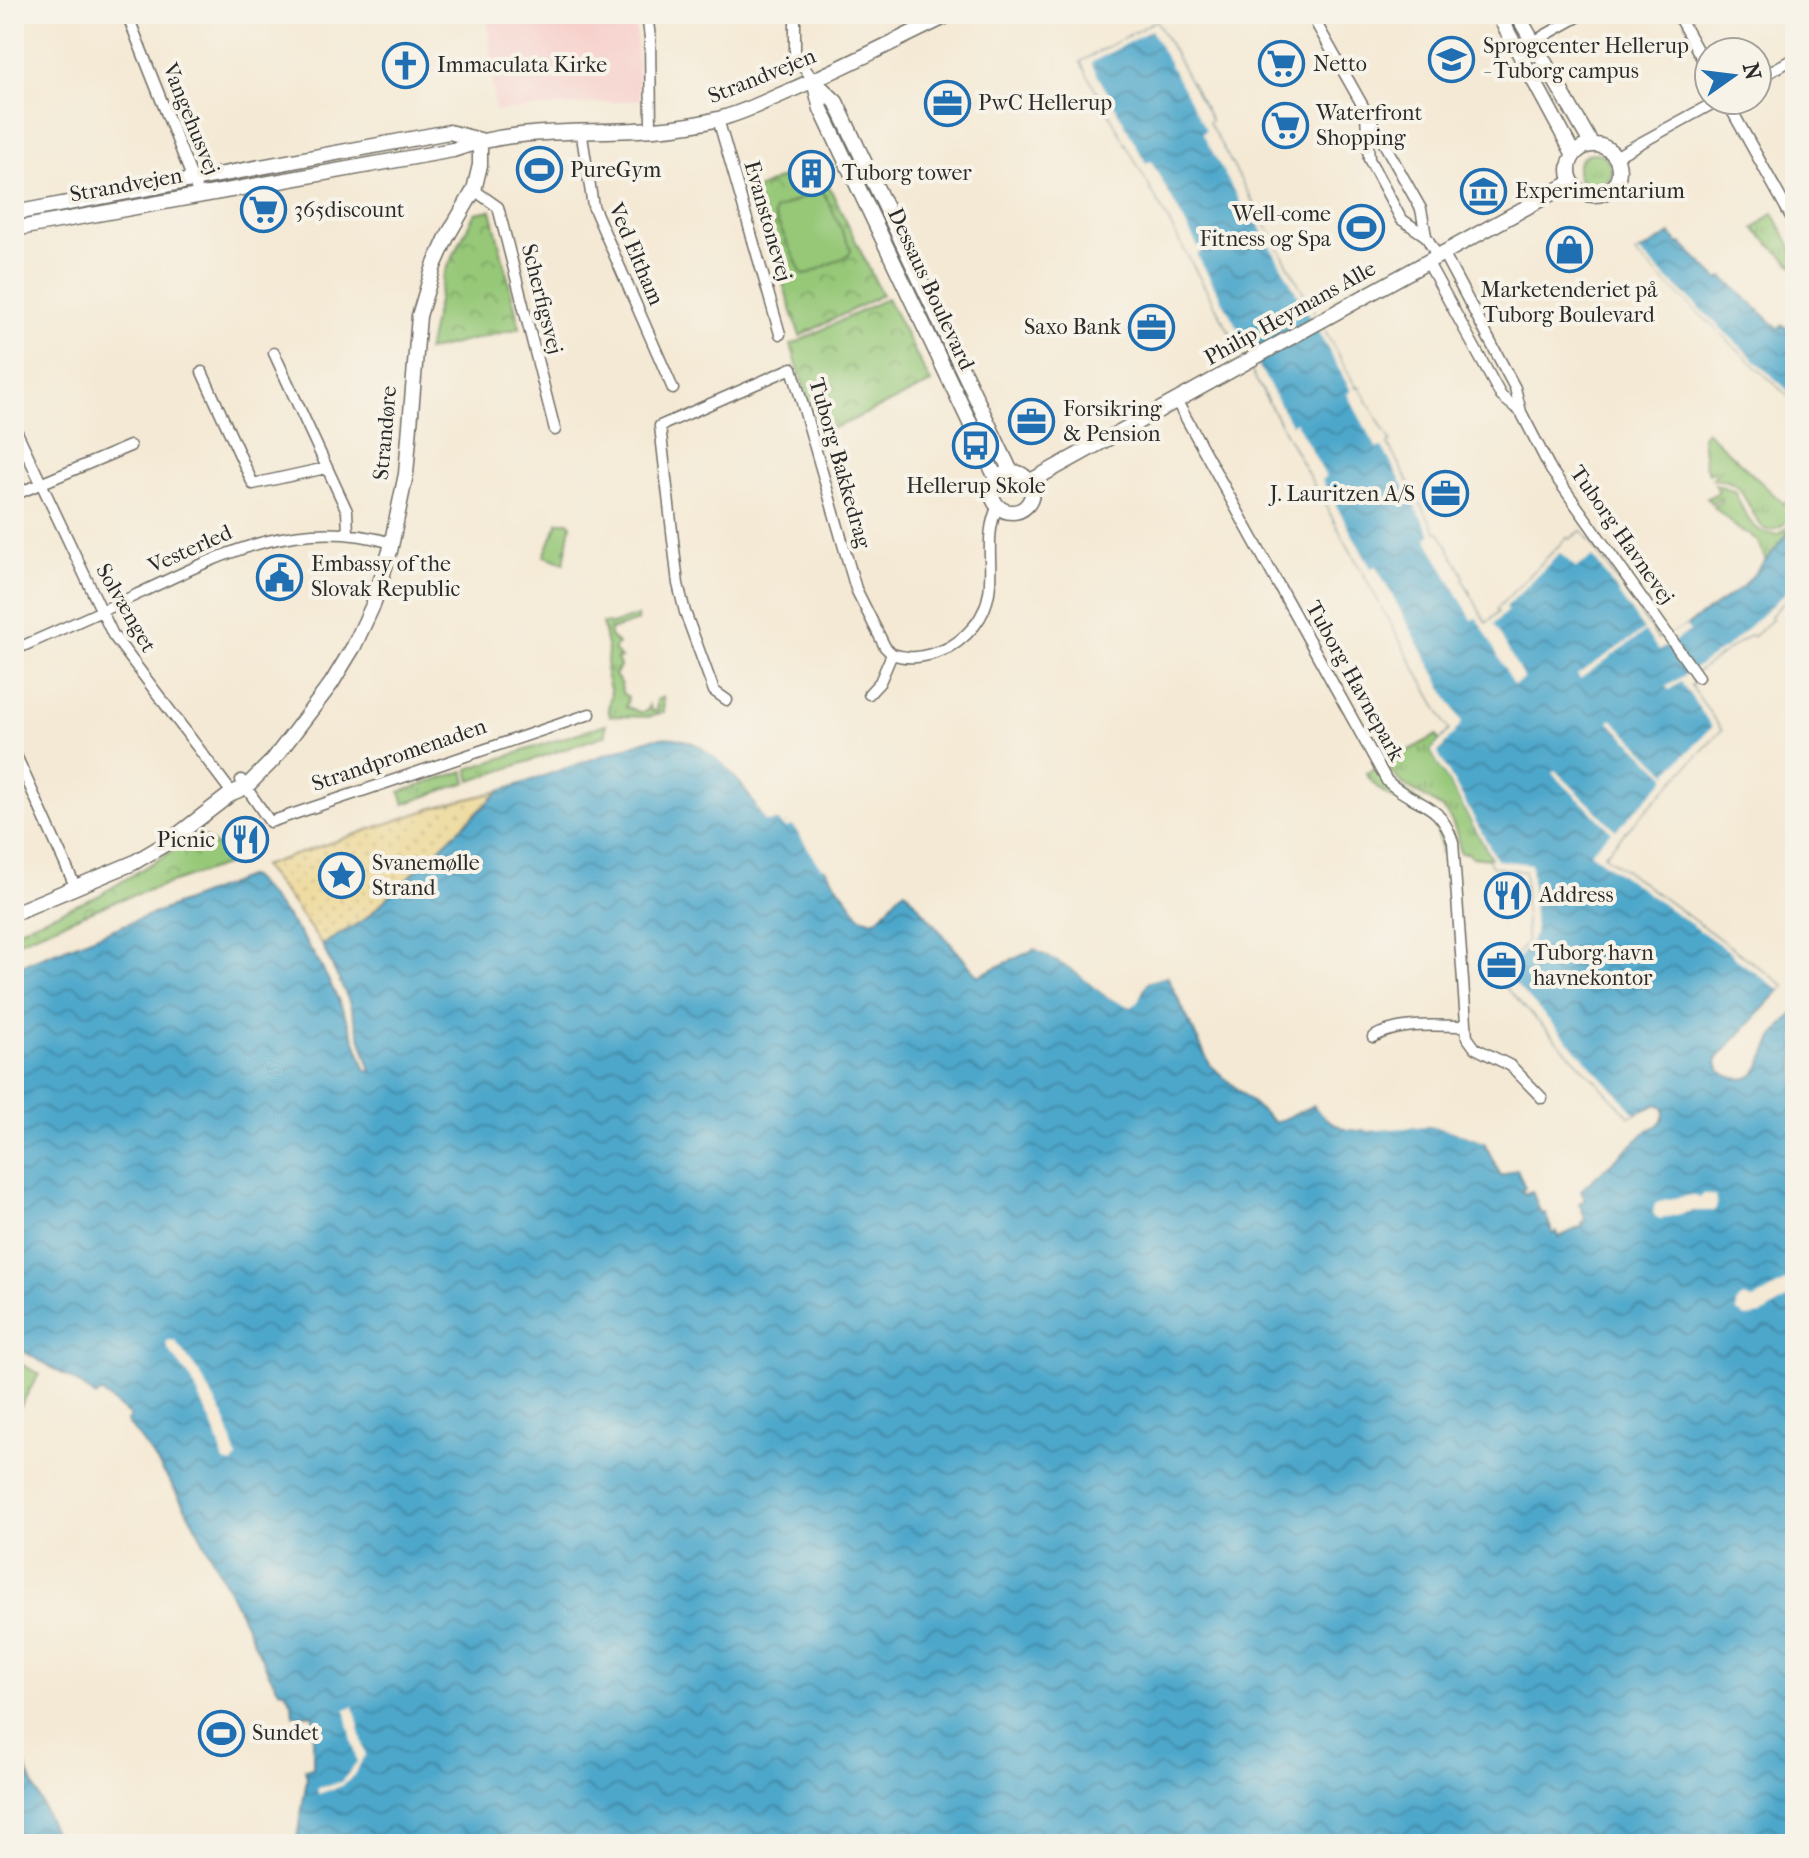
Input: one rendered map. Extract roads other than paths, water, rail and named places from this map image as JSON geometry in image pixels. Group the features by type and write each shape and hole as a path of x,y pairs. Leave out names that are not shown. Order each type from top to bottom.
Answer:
{"street":[{"path":"14,17 22,14"},
{"name":"Vangehusvej","path":"127,14 199,195"},
{"path":"647,14 651,128"},
{"path":"795,14 795,55 814,81"},
{"name":"Strandvejen","path":"14,229 453,150 480,140 581,130 651,128 718,119 814,81 951,14"},
{"name":"Tuborg Havnevej","path":"1311,14 1421,209 1426,236 1501,396 1521,412"},
{"path":"1498,14 1574,155"},
{"path":"1517,14 1592,145"},
{"path":"1533,42 1583,14"},
{"path":"1677,14 1693,42"},
{"path":"1773,70 1795,58"},
{"name":"Dessaus Boulevard","path":"814,81 836,102 1011,472"},
{"name":"Dessaus Boulevard","path":"814,81 821,109 997,480"},
{"name":"Tuborg Havnevej","path":"1366,114 1369,159 1401,219 1426,236"},
{"path":"1615,157 1693,114"},
{"path":"1735,116 1795,224"},
{"name":"Evanstonevej","path":"718,119 780,334"},
{"name":"Ved Eltham","path":"581,130 593,206 673,389"},
{"name":"Strandvejen","path":"14,213 449,132 480,140"},
{"name":"Strandøre","path":"240,787 304,720 331,684 354,646 373,605 392,543 406,474 419,316 434,266 474,190 480,165 480,140"},
{"path":"1592,145 1606,147 1615,157 1619,171 1614,185 1608,190 1589,194 1582,192 1572,182 1569,167 1574,155 1585,146 1592,145"},
{"name":"Philip Heymans Alle","path":"1029,482 1572,182"},
{"name":"Scherfigsvej","path":"474,190 498,207 555,430"},
{"name":"Tuborg Havnevej","path":"1436,257 1515,388 1521,412 1551,470 1698,677"},
{"path":"274,353 347,511 348,533"},
{"name":"Tuborg Bakkedrag","path":"727,700 714,691 678,584 660,426 792,368 856,589 885,647 892,654"},
{"path":"202,372 253,484 326,468"},
{"name":"Tuborg Havnepark","path":"1176,400 1387,781 1396,790 1433,808 1448,829 1453,842 1464,1026"},
{"name":"Solvænget","path":"14,426 101,612 122,647 240,787"},
{"path":"14,495 130,446"},
{"path":"1011,472 1029,482 1031,495 1025,507 1015,512 998,506 993,495 997,480 1011,472"},
{"path":"869,694 880,682 892,654 921,657 950,648 969,632 981,616 990,595 990,526 998,506"},
{"name":"Vesterled","path":"14,650 224,553 250,545 311,533 348,533 392,543"},
{"name":"Strandpromenaden","path":"240,787 270,822 590,714"},
{"path":"14,751 76,888"},
{"path":"14,913 133,863 167,843 240,787"},
{"path":"1373,1037 1386,1030 1418,1026 1464,1026 1475,1048 1511,1066 1530,1082 1542,1098"}],"water":[{"path":"1156,21 1211,120 1208,122 1356,388 1359,387 1390,442 1387,444 1436,533 1439,532 1464,577 1462,579 1486,624 1567,538 1569,540 1582,531 1659,640 1680,630 1744,586 1795,525 1795,590 1770,616 1772,619 1753,636 1750,634 1689,677 1693,683 1690,685 1721,730 1603,855 1784,986 1717,1059 1723,1072 1741,1079 1755,1073 1775,1035 1795,1011 1795,1844 296,1844 307,1779 305,1769 313,1768 313,1715 293,1715 292,1703 270,1675 187,1511 127,1422 130,1416 101,1392 96,1397 80,1384 14,1346 14,968 250,876 307,943 345,1015 366,1071 371,1071 348,999 322,945 365,919 500,791 650,739 670,738 688,741 720,760 745,789 765,821 793,826 861,917 873,921 878,918 905,890 978,976 1035,949 1072,969 1107,997 1132,1007 1147,982 1167,976 1210,1065 1275,1123 1314,1105 1326,1118 1351,1130 1432,1127 1484,1142 1501,1176 1517,1169 1525,1188 1522,1190 1524,1194 1532,1191 1541,1214 1545,1213 1553,1234 1557,1232 1559,1237 1583,1226 1582,1223 1586,1221 1579,1203 1585,1200 1581,1190 1662,1119 1664,1108 1658,1104 1630,1116 1498,979 1527,942 1525,871 1492,866 1489,859 1492,858 1431,751 1450,730 1081,62"},
{"path":"1671,234 1719,280 1723,277 1779,329 1783,325 1795,336 1795,402 1636,254"},
{"path":"14,1740 59,1844 14,1844"}],"place":[{"name":"Sprogcenter Hellerup - Tuborg campus","path":"1452,59"},
{"name":"Netto","path":"1282,64"},
{"name":"Immaculata Kirke","path":"406,65"},
{"name":"PwC Hellerup","path":"947,103"},
{"name":"Waterfront Shopping","path":"1285,126"},
{"name":"PureGym","path":"539,170"},
{"name":"Tuborg tower","path":"811,173"},
{"name":"Experimentarium","path":"1484,191"},
{"name":"365discount","path":"263,210"},
{"name":"Well-come Fitness og Spa","path":"1362,227"},
{"name":"Marketenderiet på Tuborg Boulevard","path":"1569,249"},
{"name":"Saxo Bank","path":"1152,327"},
{"name":"Forsikring & Pension","path":"1032,422"},
{"name":"Hellerup Skole","path":"976,445"},
{"name":"J. Lauritzen A/S","path":"1446,494"},
{"name":"Embassy of the Slovak Republic","path":"280,577"},
{"name":"Picnic","path":"246,840"},
{"name":"Svanemølle Strand","path":"341,876"},
{"name":"Address","path":"1508,895"},
{"name":"Tuborg havn havnekontor","path":"1502,966"},
{"name":"Sundet","path":"221,1733"}]}
